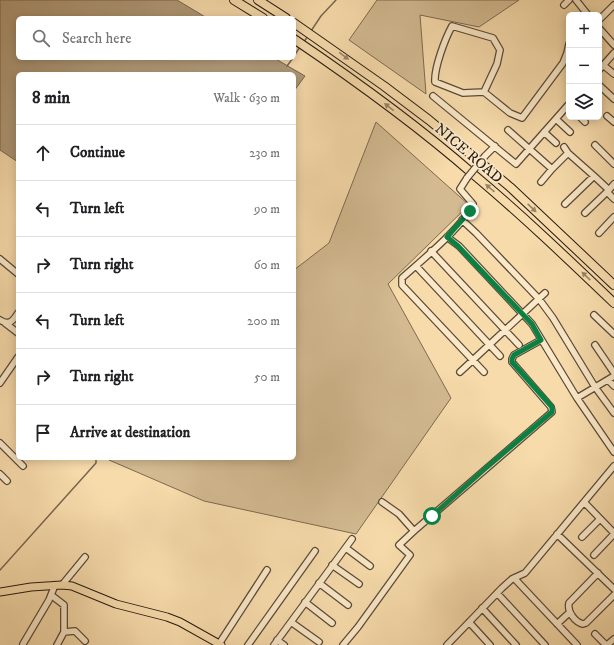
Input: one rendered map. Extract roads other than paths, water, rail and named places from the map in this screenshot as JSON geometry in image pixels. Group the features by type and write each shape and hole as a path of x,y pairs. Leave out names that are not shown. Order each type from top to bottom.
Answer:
{"highway":[{"path":"234,0 260,16"},
{"path":"258,0 283,16"},
{"name":"NICE ROAD","path":"296,24 384,86 429,120 510,187 614,285"},
{"name":"NICE ROAD","path":"299,42 377,98 462,164 544,237 614,303"}],"main road":[{"path":"0,592 31,587 58,585 78,588 116,604 167,617 180,622 220,644"}],"street":[{"path":"564,5 569,0"},
{"path":"576,0 586,12"},
{"path":"602,17 614,5"},
{"path":"484,92 497,64 500,50 493,38 452,26 448,33 434,74 435,82 462,93 484,92 510,113 522,118 563,63 568,48"},
{"path":"602,31 614,45"},
{"path":"614,53 603,65 614,74"},
{"path":"602,88 614,99"},
{"path":"433,96 516,164 566,108"},
{"path":"607,116 614,122"},
{"path":"556,119 570,132"},
{"path":"508,130 552,169"},
{"path":"544,132 556,143"},
{"path":"595,145 614,164"},
{"path":"484,372 402,285 402,278 447,237 470,211 473,204 460,189 467,178 495,146"},
{"path":"564,147 568,153 594,176 614,199"},
{"path":"541,182 568,153"},
{"path":"565,204 594,176"},
{"path":"585,213 614,184"},
{"path":"599,233 614,217"},
{"path":"462,220 539,299 553,318 595,387 614,414"},
{"path":"447,237 458,246 532,324 577,398 614,452"},
{"path":"431,251 519,345"},
{"path":"0,259 16,272"},
{"path":"416,266 500,356"},
{"path":"460,372 545,293"},
{"path":"594,315 614,334"},
{"path":"2,322 8,323 13,321 16,316"},
{"path":"2,322 16,332"},
{"path":"343,645 358,627 410,555 399,545 552,412 552,407 512,362 514,355 541,340"},
{"path":"577,398 614,375 594,345"},
{"path":"0,383 16,360"},
{"path":"608,380 614,386"},
{"path":"0,443 16,459"},
{"path":"17,460 23,466"},
{"path":"447,645 497,593 514,578 525,573 584,502 613,470"},
{"path":"0,474 7,481"},
{"path":"382,502 399,514 414,531"},
{"path":"584,502 614,534 594,554"},
{"path":"582,537 600,519"},
{"path":"557,534 614,589"},
{"path":"284,645 276,643 352,539"},
{"path":"346,548 370,566"},
{"path":"248,645 315,551"},
{"path":"23,644 58,585 85,557"},
{"path":"332,565 359,584"},
{"path":"220,644 267,570"},
{"path":"598,573 569,603 568,608 578,623 583,624 591,619 614,595"},
{"path":"514,578 577,645"},
{"path":"319,584 348,605"},
{"path":"497,593 545,645"},
{"path":"51,595 64,605 64,632 57,645"},
{"path":"305,602 332,623"},
{"path":"482,608 516,645"},
{"path":"557,624 570,612"},
{"path":"291,622 319,642"},
{"path":"469,622 490,645"},
{"path":"64,632 75,631 85,641"},
{"path":"595,634 607,645 614,639"},
{"path":"453,639 458,645"}],"waterway":[{"path":"311,31 321,16 336,0"},
{"path":"303,43 308,36"},
{"path":"296,53 300,47"},
{"path":"287,66 292,60"},
{"path":"0,570 96,463 96,460"}]}
